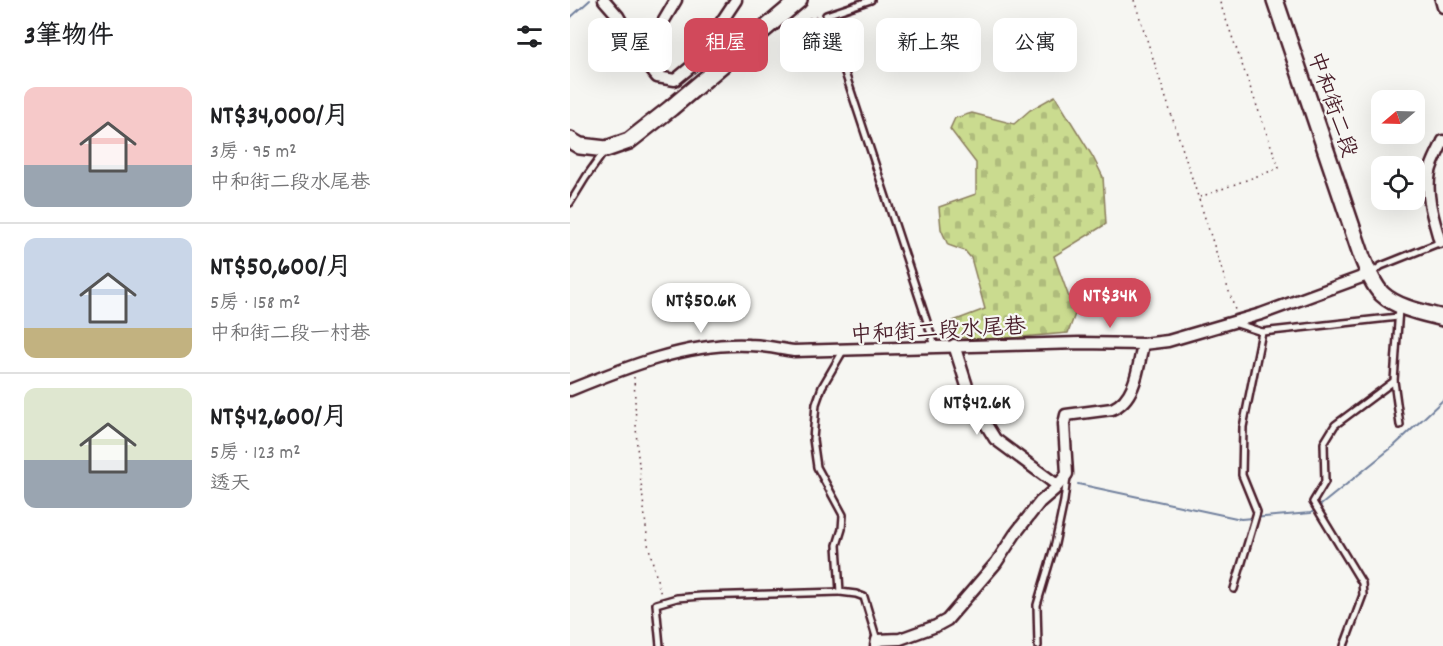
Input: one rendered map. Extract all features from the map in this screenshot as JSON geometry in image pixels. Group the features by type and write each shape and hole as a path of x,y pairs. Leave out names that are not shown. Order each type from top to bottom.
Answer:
{"main road":[{"path":"570,140 580,146 606,149 629,141 799,0"},
{"name":"中和街二段","path":"1275,0 1362,257 1370,274 1381,293 1399,310 1443,318"}],"street":[{"path":"604,0 619,18"},
{"path":"665,18 676,0"},
{"path":"653,72 657,77 675,80 692,66 736,0"},
{"path":"1441,0 1443,7"},
{"path":"1442,242 1430,207 1428,189 1430,171 1443,141"},
{"name":"中和街二段水尾巷","path":"844,348 1080,343 1143,344 1168,341 1235,321 1370,274"},
{"path":"876,643 900,639 947,620 996,563 1014,534 1040,502 1067,474 1064,424 1066,415 1119,406 1132,391 1143,344"},
{"path":"570,390 656,357 720,345 749,345 795,351 844,348"},
{"path":"954,345 972,402 995,439 1057,485"}],"lane":[{"path":"871,0 826,15 935,346"},
{"path":"570,203 606,149"},
{"path":"1370,274 1381,266 1442,242"},
{"path":"1235,321 1262,332 1399,310 1394,381 1400,425"},
{"path":"1234,590 1257,512 1242,475 1243,427 1262,332"},
{"name":"中和街二段水尾巷","path":"840,592 837,545 843,515 817,467 813,439 816,404 822,387 844,348"},
{"path":"1344,646 1363,595 1362,583 1312,502 1324,482 1324,443 1335,425 1394,381"},
{"path":"1038,646 1037,605 1055,544 1067,474"},
{"path":"660,646 656,604 662,602 701,596 840,592 864,597 876,643"}],"path":[{"path":"1134,0 1235,321"},
{"path":"1198,198 1279,168 1219,0"},
{"path":"809,18 826,15"},
{"path":"633,365 637,447 648,544 662,602"}],"green space":[{"path":"1055,96 1103,177 1106,224 1054,256 1075,314 1068,333 986,340 951,337 953,321 985,309 971,258 965,251 948,245 941,229 939,207 976,194 976,163 950,129 955,118 972,113 1014,124 1030,110"}],"waterway":[{"path":"570,18 590,0"},
{"path":"1078,484 1241,519 1311,513 1395,445 1443,400"}]}
